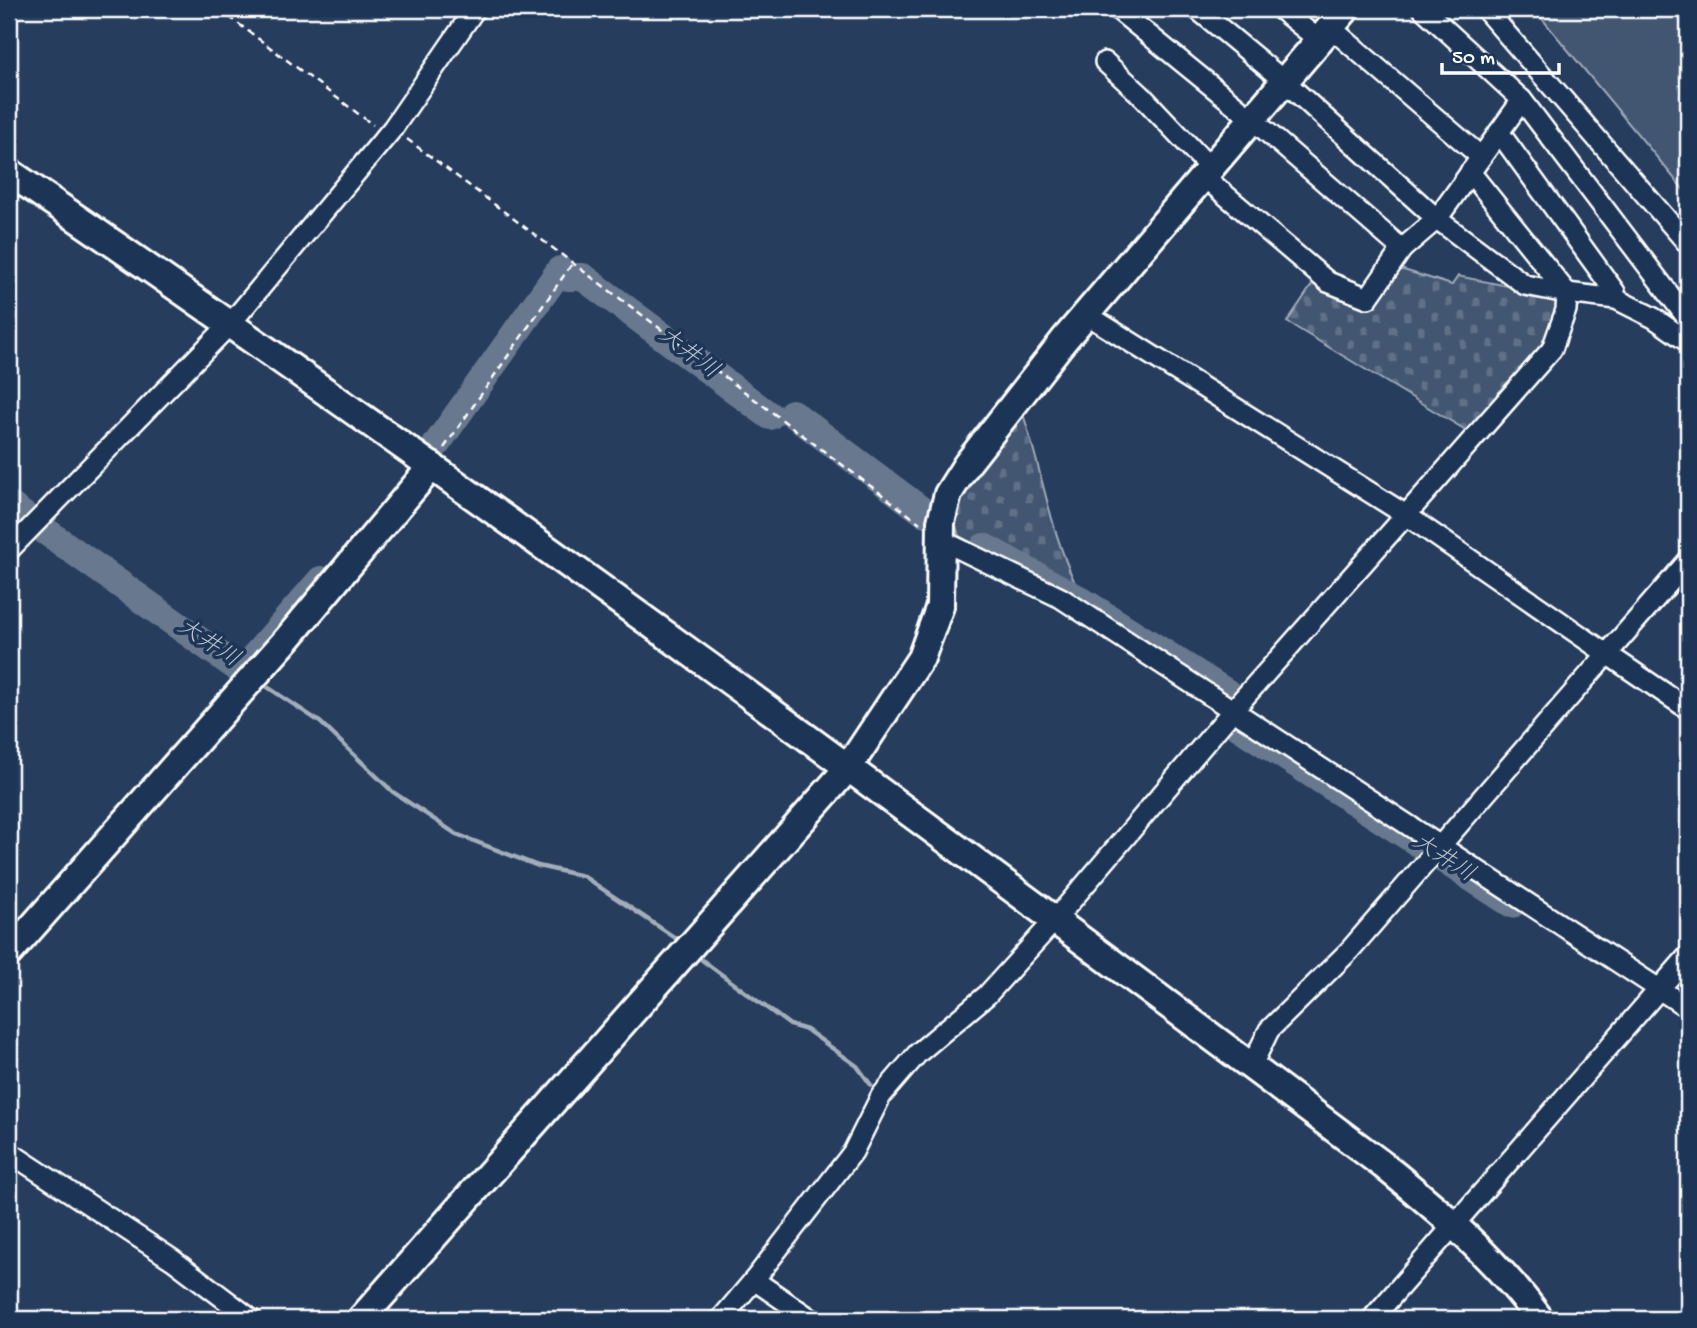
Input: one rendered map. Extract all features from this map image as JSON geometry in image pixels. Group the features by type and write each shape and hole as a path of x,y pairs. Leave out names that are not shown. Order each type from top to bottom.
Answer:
{"street":[{"path":"9,550 231,323 390,132 475,9"},
{"path":"1117,9 1252,119 1402,249"},
{"path":"1197,9 1284,81 1437,219 1525,285 1616,299 1682,324"},
{"path":"722,1319 853,1152 881,1096 918,1053 986,995 1054,921 1234,709 1552,349 1566,310 1567,293 1476,165 1331,25 1280,9"},
{"path":"1423,9 1522,100 1682,324 1688,342"},
{"path":"1482,10 1688,244"},
{"path":"361,1319 848,768 921,658 940,606 943,541 941,522 948,494 954,484 1086,314 1331,25"},
{"path":"1105,62 1141,95 1207,172 1328,282 1368,298 1402,249 1437,219 1522,100"},
{"path":"1499,132 1615,292 1616,299"},
{"path":"9,172 231,323 432,466 848,768 1251,1067 1454,1224 1517,1287 1540,1319"},
{"path":"1086,314 1406,516 1688,709"},
{"path":"9,954 288,638 432,466"},
{"path":"943,541 1061,598 1688,1008"},
{"path":"1251,1067 1269,1030 1349,951 1688,561"},
{"path":"1372,1319 1688,956"},
{"path":"9,1152 173,1260 251,1319"},
{"path":"754,1280 811,1319"}],"path":[{"path":"219,9 574,261 943,541"},
{"path":"432,466 574,261"}],"green space":[{"path":"1534,9 1688,9 1688,195"},
{"path":"1394,267 1452,285 1458,276 1557,296 1557,325 1547,344 1519,371 1469,432 1287,322 1314,282 1375,305"},
{"path":"1023,414 1059,543 1076,585 1070,591 994,548 979,547 959,536 953,516 964,488"}],"waterway":[{"name":"大井川","path":"436,445 560,270"},
{"name":"大井川","path":"568,277 583,277 770,416"},
{"name":"大井川","path":"792,413 925,513"},
{"name":"大井川","path":"9,505 242,671 321,580"},
{"name":"大井川","path":"984,547 1079,599 1234,697"},
{"path":"266,686 320,722 393,792 456,834 538,866 583,876 677,939"},
{"name":"大井川","path":"1238,726 1512,904"},
{"path":"702,960 790,1025 807,1030 857,1066 871,1085"}]}
